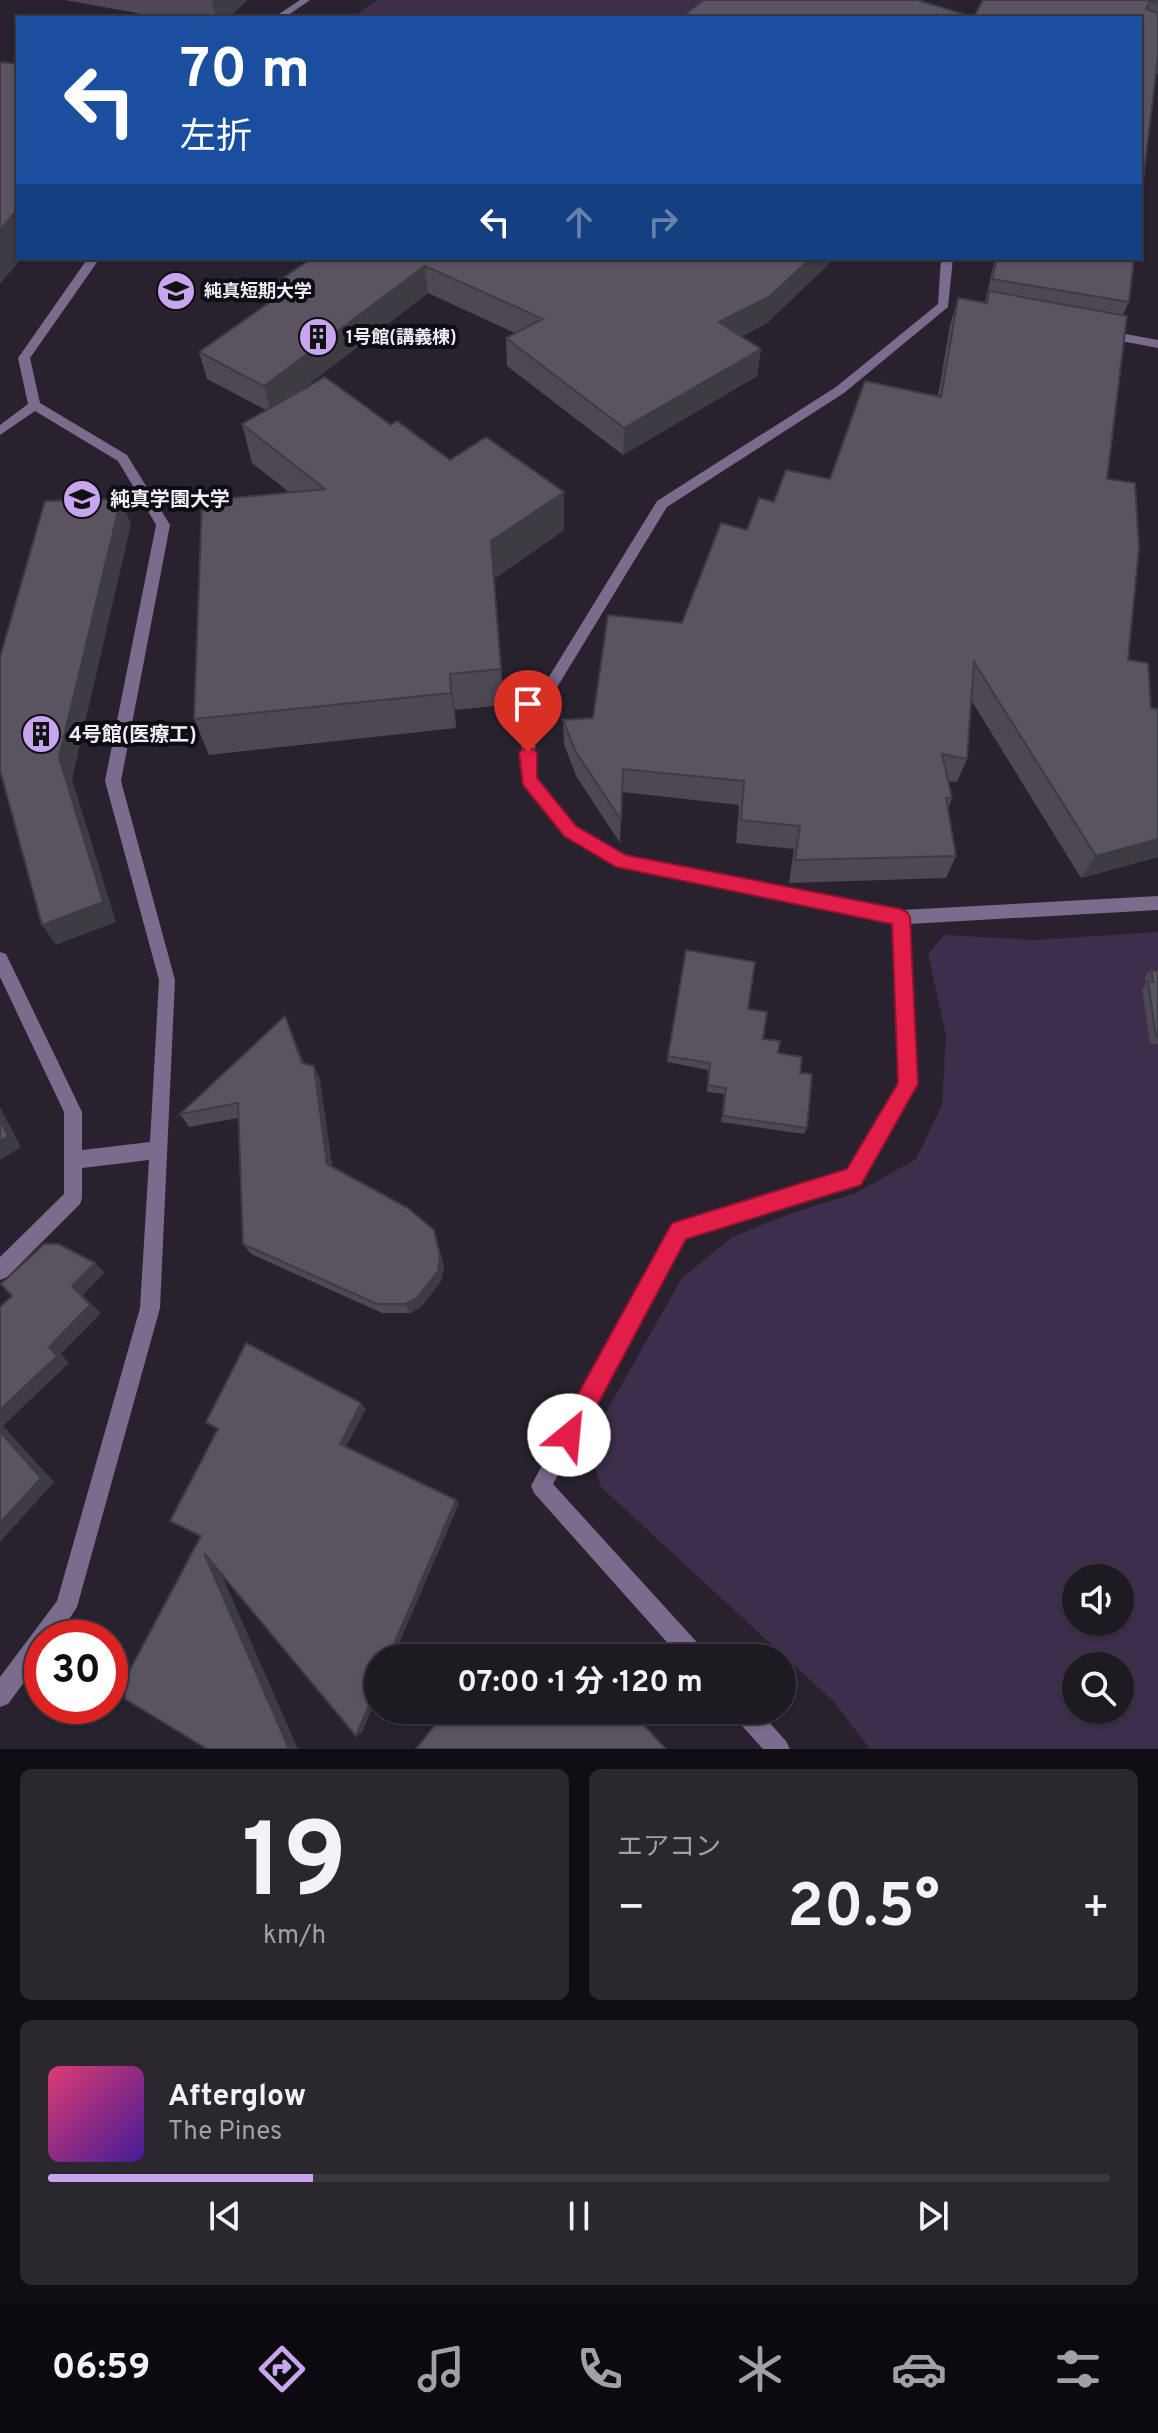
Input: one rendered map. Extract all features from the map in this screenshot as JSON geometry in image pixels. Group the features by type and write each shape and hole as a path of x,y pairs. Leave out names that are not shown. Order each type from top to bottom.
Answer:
{"street":[{"path":"281,16 306,0"},
{"path":"56,1620 66,1607 150,1308 167,980 113,781 163,525 123,458 34,405 24,358 93,260"},
{"path":"947,260 951,307 840,390 662,504 527,724 529,780 570,831 622,861 901,917 1158,903"},
{"path":"1097,333 1158,344"},
{"path":"0,431 34,405"},
{"path":"683,1644 541,1486 679,1230 853,1178 908,1084 901,917"},
{"path":"0,959 73,1112 74,1160 73,1198 0,1270"},
{"path":"74,1160 159,1150"},
{"path":"0,1696 24,1663"},
{"path":"756,1724 778,1749"}],"shaded area":[{"path":"377,0 733,0 712,16 354,16"},
{"path":"1158,932 1158,1749 870,1749 834,1702 796,1667 796,1644 771,1644 601,1487 588,1444 682,1278 732,1237 792,1213 856,1193 916,1159 942,1105 946,1035 928,954 944,935 1034,940"}],"building":[{"path":"704,0 917,0 971,16 683,16"},
{"path":"983,0 1158,0 1158,3 1150,1 1146,9 1158,13 1158,56 1142,190 1142,16 975,16"},
{"path":"0,62 16,64 16,211 0,230"},
{"path":"309,260 809,260 770,296 719,322 761,349 624,428 506,338 543,319 425,266 264,386 199,352 284,292 273,285"},
{"path":"997,260 1134,260 1129,302 992,279"},
{"path":"989,291 1127,316 1107,479 1135,483 1139,548 1128,660 1148,663 1151,708 1158,709 1158,839 1096,856 974,662 967,759 942,754 952,798 946,798 956,856 795,860 800,826 741,820 744,781 623,769 621,820 576,752 563,720 593,718 608,615 682,623 721,523 747,530 759,498 774,502 786,470 830,479 865,381 941,397 958,298 987,303"},
{"path":"325,377 391,425 397,421 450,460 486,437 564,492 491,541 501,669 450,674 451,693 194,719 202,501 325,489 242,424"},
{"name":"4号館(医療工)","path":"121,499 59,757 103,902 42,925 0,770 0,657 45,501"},
{"path":"686,950 755,962 748,1009 767,1012 763,1039 780,1041 778,1053 802,1057 800,1073 812,1074 807,1128 723,1116 726,1088 708,1085 710,1063 668,1056"},
{"path":"1151,970 1158,971 1158,1037 1148,981 1153,982"},
{"path":"285,1016 302,1063 314,1066 327,1164 408,1208 434,1230 440,1256 438,1271 417,1298 405,1304 377,1304 243,1244 238,1103 180,1114"},
{"path":"0,1120 8,1136 0,1141"},
{"path":"44,1244 59,1244 95,1263 72,1286 90,1305 49,1347 57,1356 0,1410 0,1307 12,1296 1,1284"},
{"path":"246,1343 361,1403 340,1444 456,1500 394,1644 364,1644 364,1717 356,1736 204,1553 289,1749 207,1749 128,1701 128,1673 201,1536 170,1521 218,1429 206,1422"},
{"path":"0,1432 41,1478 0,1523"},
{"path":"436,1724 643,1724 666,1749 416,1749"}],"place":[{"name":"純真短期大学","path":"176,291"},
{"name":"1号館(講義棟)","path":"318,337"},
{"name":"純真学園大学","path":"82,499"},
{"name":"4号館(医療工)","path":"41,734"}],"route":[{"path":"528,752 529,780 570,831 622,861 901,917 908,1084 853,1178 679,1230 569,1435"}]}
